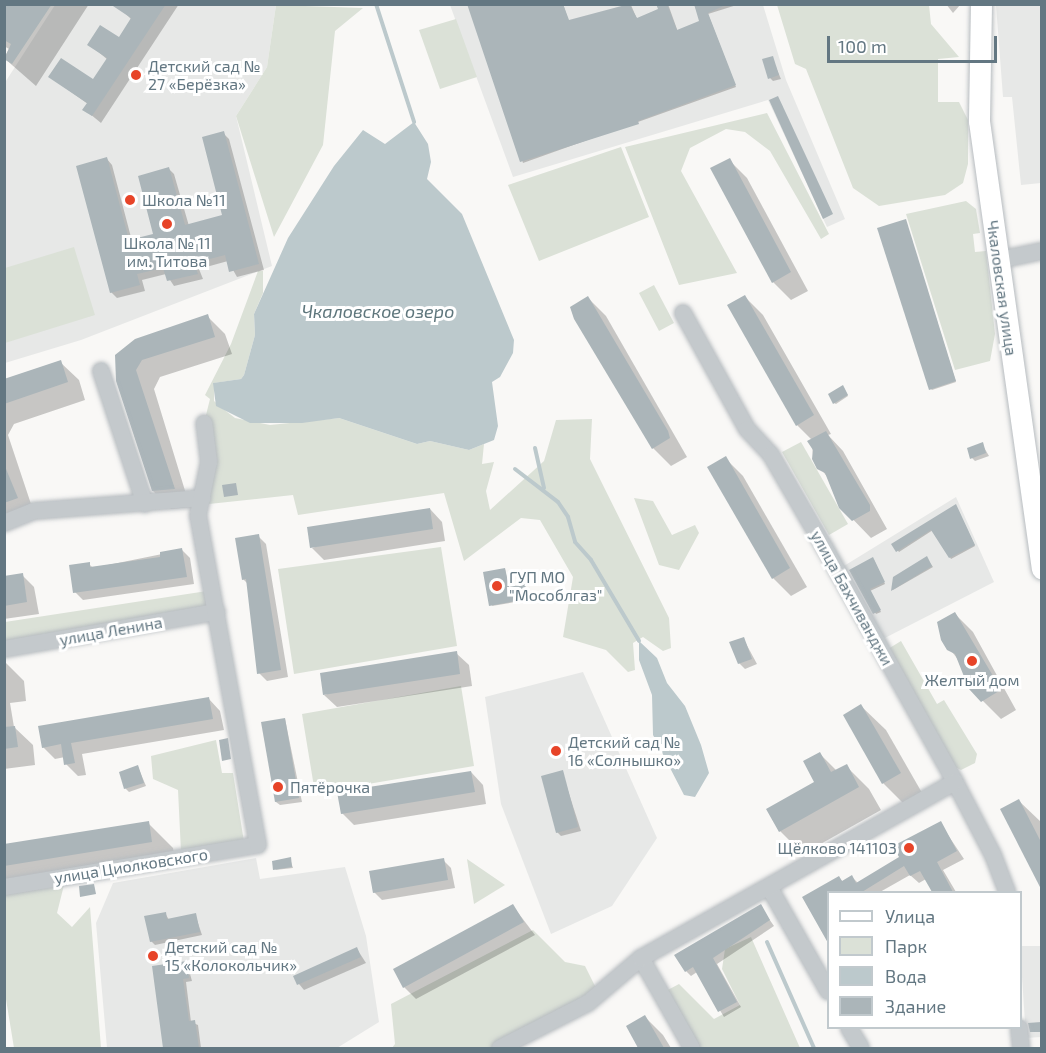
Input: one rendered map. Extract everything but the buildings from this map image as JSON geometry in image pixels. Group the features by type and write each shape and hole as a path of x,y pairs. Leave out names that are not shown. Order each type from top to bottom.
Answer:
{"main road":[{"name":"Чкаловская улица","path":"981,4 980,121 1041,569"}],"street":[{"path":"999,260 1041,251"},
{"name":"улица Бахчиванджи","path":"683,313 747,429 771,455 955,782 993,855 1007,891"},
{"path":"101,371 144,504"},
{"path":"204,423 209,462 198,516 217,612"},
{"path":"4,523 34,511 202,498"},
{"name":"улица Ленина","path":"4,649 217,612"},
{"name":"улица Циолковского","path":"4,887 258,845 217,612"},
{"path":"500,1048 588,1003 640,958 955,782"},
{"path":"769,887 827,989"},
{"path":"640,958 692,1048"},
{"path":"850,1029 861,1048"},
{"path":"1019,1029 1021,1048"}],"shaded area":[{"name":"Школа №11","path":"55,5 276,5 267,67 236,116 272,266 81,340 5,363 4,84"},
{"path":"450,5 763,5 786,80 845,219 827,227 768,100 513,177"},
{"path":"996,5 1041,5 1041,183 1021,185 1012,97 1003,97"},
{"path":"956,497 994,582 879,641 839,569"},
{"name":"Детский сад № 16 «Солнышко»","path":"583,672 657,838 612,906 551,934 501,804 485,697"},
{"path":"256,858 260,879 345,867 366,936 379,1022 337,1048 107,1048 96,923 113,883"},
{"path":"1022,946 1041,946 1041,1037 1026,1038"}],"green space":[{"path":"276,5 363,8 335,31 323,145 274,237 236,116 267,67"},
{"path":"777,5 929,5 931,24 959,57 938,59 938,102 959,102 968,120 968,164 963,183 945,195 879,206 853,188 806,69 795,64"},
{"path":"456,19 477,77 440,89 419,30"},
{"path":"767,113 829,234 821,239 770,151 745,132 726,129 690,148 681,171 737,273 679,285 625,147"},
{"path":"621,147 649,217 539,261 508,185"},
{"path":"966,201 976,209 980,233 973,234 975,252 986,251 995,334 990,361 955,370 906,214"},
{"path":"74,247 95,315 5,343 5,268"},
{"path":"258,271 263,271 263,293 254,314 255,335 244,375 241,379 214,383 214,401 235,418 270,425 339,418 417,444 430,441 469,450 484,444 482,464 494,462 486,491 490,510 544,461 556,420 592,419 590,459 669,618 671,648 663,651 643,637 633,643 635,670 628,672 606,650 563,637 573,577 540,520 521,518 464,561 444,493 298,515 293,495 209,504 204,423 210,399 205,395 231,344"},
{"path":"654,285 674,323 659,331 639,293"},
{"path":"801,442 848,524 829,535 782,452"},
{"path":"634,498 653,501 672,535 695,525 699,533 679,570 659,565"},
{"path":"441,547 457,646 294,674 278,569"},
{"path":"207,591 210,608 5,643 5,622"},
{"path":"901,641 937,704 944,700 977,754 975,763 961,770 949,764 888,649"},
{"path":"461,686 474,766 315,793 302,714"},
{"path":"216,740 222,773 233,773 244,842 181,852 178,790 153,779 151,756"},
{"path":"467,859 505,885 474,904"},
{"path":"64,885 57,913 72,927 90,907 101,1048 14,1048 5,993 4,895"},
{"path":"533,930 565,962 585,966 597,990 493,1048 392,1048 395,1044 391,1004"},
{"path":"751,937 800,1048 696,1048 664,992 679,984 714,1019 740,1005 722,969 725,949"}],"water":[{"name":"Чкаловское озеро","path":"414,122 428,144 431,162 427,179 462,214 514,340 513,353 500,377 492,382 498,426 494,440 469,450 430,441 417,444 339,418 302,423 250,423 216,406 213,383 241,379 244,375 255,335 254,314 288,238 334,166 363,130 385,144"},
{"path":"639,641 657,658 667,683 685,706 701,745 709,773 695,797 684,795 653,735 652,695 639,660"}],"waterway":[{"path":"376,4 414,122"},
{"path":"535,448 544,488"},
{"path":"515,469 558,502 568,517 575,542 591,560 639,641"},
{"path":"767,942 814,1048"}],"place":[{"name":"Детский сад № 27 «Берёзка»","path":"136,75"},
{"name":"Школа №11","path":"130,200"},
{"name":"Школа № 11 им. Титова","path":"167,224"},
{"name":"ГУП МО \"Мособлгаз\"","path":"497,586"},
{"name":"Желтый дом","path":"972,661"},
{"name":"Детский сад № 16 «Солнышко»","path":"556,751"},
{"name":"Пятёрочка","path":"278,787"},
{"name":"Щёлково 141103","path":"909,848"},
{"name":"Детский сад № 15 «Колокольчик»","path":"153,956"}]}
